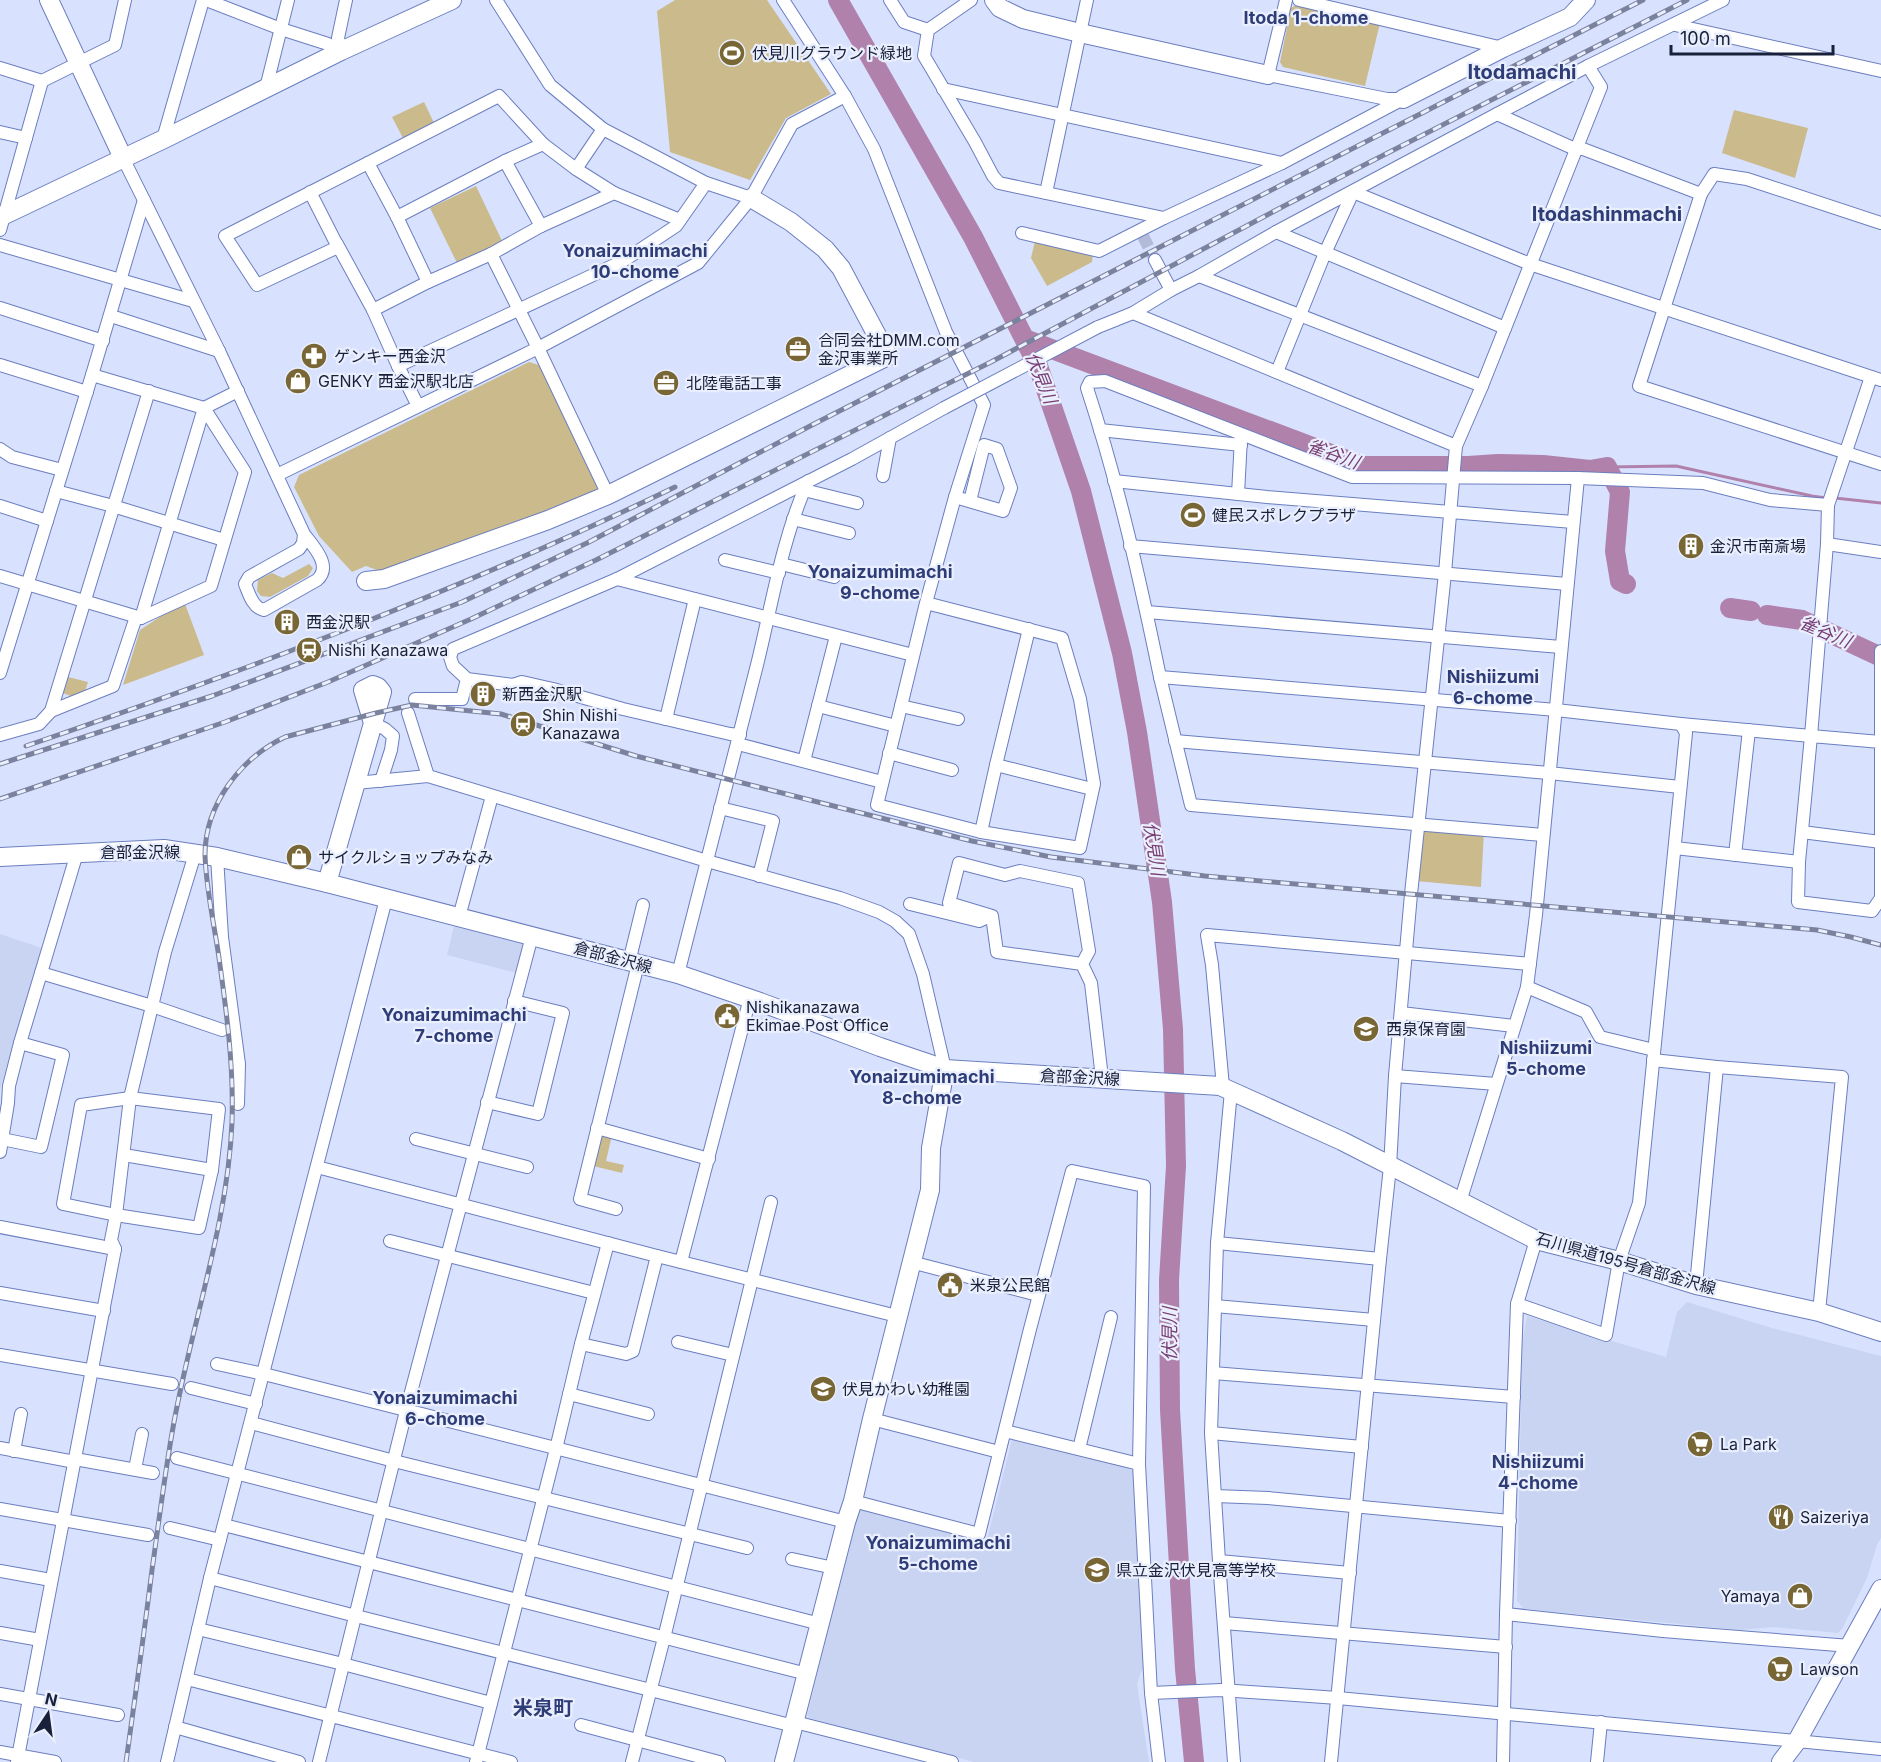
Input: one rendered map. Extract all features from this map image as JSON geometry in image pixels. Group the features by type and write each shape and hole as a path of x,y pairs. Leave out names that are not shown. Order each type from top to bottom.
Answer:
{"street":[{"path":"49,0 123,158 219,351 304,534 323,565 318,578 265,609 257,605 251,586 254,577 297,557 304,534"},
{"path":"0,68 42,81 115,45 125,0"},
{"path":"163,140 204,0 328,44 340,51"},
{"path":"266,88 288,0"},
{"path":"340,51 338,38 346,0"},
{"path":"366,581 384,579 548,520 608,495 888,356 841,268 825,249 791,222 751,198 706,183 603,129 550,85 496,0"},
{"path":"783,0 845,96 874,149 946,332 984,405 955,497 926,603 878,805 981,832 1080,848 1094,784 1080,699 1062,638 926,603"},
{"path":"890,0 904,22 928,30"},
{"path":"970,0 928,30 924,56 999,183 1164,218"},
{"path":"994,0 1000,8 1023,19 1080,33 1268,75 1387,99 1403,99"},
{"path":"1046,193 1088,0"},
{"path":"1268,75 1286,0"},
{"path":"1299,0 1503,48"},
{"path":"1022,233 1099,251 1141,233 1164,218 1282,164 1403,99 1570,17 1586,0"},
{"path":"882,782 804,761 730,735 522,682 513,685 467,679 453,666 450,657 453,650 617,579 806,485 944,408 1098,327 1133,313 1276,232 1497,114 1588,66 1723,0"},
{"path":"2,220 123,158 442,2"},
{"path":"1675,25 1881,71"},
{"path":"1331,1762 1390,1167 1406,951 1445,573 1455,450 1601,87 1588,66"},
{"path":"2,220 42,81"},
{"path":"944,89 1282,164"},
{"path":"337,244 338,247 257,285 225,236 499,96 543,144 576,170 614,193 680,220"},
{"path":"277,475 538,348 698,263 751,198 792,124 845,96"},
{"path":"1497,114 1575,149 1583,149 1701,194"},
{"path":"576,170 603,129"},
{"path":"0,132 26,138"},
{"path":"397,217 543,144"},
{"path":"505,161 541,226"},
{"path":"368,163 428,282"},
{"path":"1881,223 1747,179 1714,174 1701,194 1639,386 1881,464"},
{"path":"398,366 623,261 676,226 706,183"},
{"path":"310,192 373,310 418,406"},
{"path":"1277,372 1325,253 1353,192"},
{"path":"1353,192 1530,264 1876,378 1830,497 1799,862 1798,902 1872,912 1881,898 1881,655"},
{"path":"373,310 491,254 541,226 614,193"},
{"path":"0,673 111,316 144,200"},
{"path":"1276,232 1505,328"},
{"path":"0,245 193,301"},
{"path":"491,254 608,495"},
{"path":"1155,260 1171,290"},
{"path":"1199,276 1482,386"},
{"path":"0,308 103,341"},
{"path":"1133,313 1277,372 1455,450"},
{"path":"111,316 219,351"},
{"path":"0,365 87,392"},
{"path":"0,576 139,618 211,586 244,472 204,408 92,375"},
{"path":"1543,835 1191,805 1147,612 1114,481 1087,388 1090,382 1106,381 1241,439 1352,477 1452,475 1608,479 1703,483 1770,500 1830,497"},
{"path":"51,711 149,391"},
{"path":"0,735 39,724 51,711 113,686 139,618 204,408 237,391"},
{"path":"1100,430 1241,439"},
{"path":"883,476 890,438"},
{"path":"1238,494 1241,439"},
{"path":"955,497 1003,511 1011,488 997,449 984,445 970,501"},
{"path":"0,449 12,457 62,470"},
{"path":"1460,1202 1527,987 1578,478"},
{"path":"1114,481 1238,494 1573,522"},
{"path":"806,485 857,503"},
{"path":"678,974 739,740 780,568 793,519 806,485"},
{"path":"56,491 224,540"},
{"path":"0,506 47,521"},
{"path":"793,519 849,533"},
{"path":"1827,544 1881,552"},
{"path":"1130,546 1567,584"},
{"path":"725,560 834,578"},
{"path":"617,579 914,655"},
{"path":"666,718 695,599"},
{"path":"1147,612 1561,647"},
{"path":"981,832 1029,629"},
{"path":"804,761 836,636"},
{"path":"1160,677 1556,710 1881,742"},
{"path":"414,699 462,699 467,679"},
{"path":"819,706 896,726"},
{"path":"901,706 958,719"},
{"path":"408,712 428,776"},
{"path":"327,883 373,723 393,736 381,781"},
{"path":"1517,1305 1606,1335 1619,1261 1639,1203 1686,733 1681,723"},
{"path":"1735,855 1749,730"},
{"path":"1175,741 1549,773 1680,787"},
{"path":"890,753 952,770"},
{"path":"996,765 1092,789"},
{"path":"356,783 428,776 860,905 879,912 904,928 909,934 923,974 945,1069 932,1148 930,1190 853,1501 784,1762"},
{"path":"459,917 492,796"},
{"path":"720,808 773,821 759,876"},
{"path":"1802,832 1881,842"},
{"path":"1675,848 1799,862"},
{"name":"倉部金沢線","path":"0,857 164,849 217,857 327,883 678,974 945,1069 1149,1081 1224,1088"},
{"path":"0,1152 9,1086 20,1043 77,853"},
{"path":"17,1758 115,1250 111,1240 130,1098 165,952 195,854"},
{"path":"217,857 222,937 239,1064 238,1104"},
{"path":"992,916 949,903 959,863 1005,875 1020,871 1078,883 1089,951 1082,964"},
{"path":"167,1762 210,1578 386,898"},
{"path":"910,904 979,921 992,916"},
{"path":"616,1209 580,1199 634,963 643,905"},
{"path":"992,916 997,952 1082,964"},
{"path":"1234,1762 1225,1690 1224,1623 1211,1433 1224,1088 1207,935 1406,951 1530,964"},
{"path":"319,1762 406,1411 532,936"},
{"path":"1082,964 1091,983 1102,1078"},
{"path":"41,973 152,1006 222,1030"},
{"path":"1527,987 1586,1012 1600,1036 1654,1055 1717,1068 1842,1077 1819,1312"},
{"path":"681,1262 750,998"},
{"path":"487,1102 538,1114 563,1013 514,1001"},
{"path":"1401,1013 1514,1026"},
{"path":"2,1139 41,1147 63,1055 20,1043"},
{"path":"1696,1285 1717,1068"},
{"path":"1395,1076 1496,1084"},
{"name":"石川県道195号倉部金沢線","path":"1224,1088 1342,1142 1536,1240 1619,1261 1696,1285 1819,1312 1881,1332"},
{"path":"130,1098 219,1109 212,1170 199,1228 63,1204 81,1105 130,1098"},
{"path":"597,1128 709,1159"},
{"path":"416,1138 527,1167"},
{"path":"123,1155 212,1170"},
{"path":"317,1167 608,1244 897,1316"},
{"path":"853,1501 980,1534 1038,1296 1072,1171 1144,1186 1139,1464 1159,1762"},
{"path":"632,1762 771,1202"},
{"path":"0,1227 115,1250"},
{"path":"1503,1762 1517,1305 1536,1240"},
{"path":"390,1241 594,1293"},
{"path":"1217,1243 1380,1258"},
{"path":"476,1758 608,1244"},
{"path":"581,1344 626,1354 633,1351 657,1256"},
{"path":"911,1262 1038,1296"},
{"path":"0,1293 104,1311"},
{"path":"1215,1306 1374,1320"},
{"path":"1079,1449 1111,1317"},
{"path":"678,1342 733,1355"},
{"path":"0,1355 172,1384"},
{"path":"216,1364 264,1374 846,1522"},
{"path":"1213,1373 1514,1397"},
{"path":"191,1388 256,1404"},
{"path":"569,1394 648,1414"},
{"path":"14,1451 21,1414"},
{"path":"872,1419 999,1452"},
{"path":"251,1423 394,1461 747,1548"},
{"path":"1005,1431 1139,1464"},
{"path":"1211,1433 1362,1447"},
{"path":"135,1469 142,1434"},
{"path":"0,1448 153,1473"},
{"path":"177,1458 820,1624"},
{"path":"1215,1496 1268,1498 1510,1521"},
{"path":"0,1509 148,1535"},
{"path":"224,1525 807,1674"},
{"path":"170,1528 220,1540"},
{"path":"792,1559 834,1568"},
{"path":"1219,1561 1350,1573"},
{"path":"0,1571 51,1580"},
{"path":"210,1578 923,1758 952,1762"},
{"path":"1780,1762 1797,1741 1881,1589"},
{"path":"1506,1614 1850,1646"},
{"path":"1224,1623 1506,1647"},
{"path":"198,1629 491,1703"},
{"path":"0,1633 40,1640"},
{"path":"187,1679 476,1758 511,1762"},
{"path":"1155,1693 1225,1690 1338,1698 1881,1749"},
{"path":"0,1694 118,1715"},
{"path":"1597,1762 1601,1722"},
{"path":"581,1725 719,1762"},
{"path":"175,1727 299,1762"},
{"path":"0,1752 17,1758 55,1762"}],"shaded area":[{"name":"伏見川グラウンド緑地","path":"675,0 767,0 831,94 786,118 750,180 670,152 657,11"},
{"path":"1296,5 1380,23 1365,86 1283,67 1280,62 1291,8"},
{"path":"424,102 435,125 404,140 392,117"},
{"path":"1734,110 1808,128 1795,178 1722,153"},
{"path":"476,186 503,243 458,265 430,208"},
{"path":"1035,241 1093,254 1092,262 1047,286 1031,258"},
{"path":"529,362 539,365 598,487 595,494 385,573 366,566 352,572 319,536 294,487 299,475"},
{"path":"309,564 313,568 308,576 270,597 261,596 257,591 258,580 272,573 283,578"},
{"path":"184,601 204,655 123,685 140,630"},
{"path":"68,677 88,682 85,691 73,697 63,693"},
{"path":"1419,826 1484,831 1481,887 1416,881"},
{"path":"454,926 525,943 517,973 447,955"},
{"path":"0,934 42,948 0,1090"},
{"path":"604,1133 612,1135 606,1161 624,1165 622,1173 593,1166 600,1136"},
{"path":"1687,1302 1772,1328 1881,1356 1881,1538 1867,1578 1838,1633 1773,1627 1741,1630 1524,1609 1517,1601 1522,1343 1527,1316 1666,1357 1677,1312"},
{"path":"1012,1439 1091,1457 1135,1471 1146,1668 1141,1672 1137,1684 1149,1762 974,1762 807,1716 856,1514 861,1509 987,1540"}],"waterway":[{"name":"伏見川","path":"838,0 973,237 1038,366 1081,491 1122,653 1137,732 1162,902 1173,1029 1176,1166 1169,1280 1170,1410 1185,1669 1194,1762"},
{"name":"雀谷川","path":"1025,339 1363,466 1498,464 1543,465 1590,470 1607,467 1620,492 1615,551 1620,581 1626,584"},
{"path":"1607,467 1676,466 1826,498"},
{"path":"1835,498 1881,503"},
{"name":"雀谷川","path":"1730,608 1751,611"},
{"name":"雀谷川","path":"1767,615 1802,620 1881,657"}],"tunnel":[{"path":"1143,236 1155,260"}],"railway":[{"path":"0,764 212,696 462,602 587,543 812,425 1643,0"},
{"path":"0,799 225,722 328,682 471,619 596,560 991,362 1284,206 1687,0"},
{"path":"26,746 272,658 436,594 675,487"},
{"path":"126,1762 171,1440 181,1385 217,1235 229,1160 232,1122 231,1058 207,879 205,855 207,836 211,818 228,785 254,757 285,737 412,705 501,714 636,756 972,841 1051,857 1205,876 1817,930 1881,945"}],"place":[{"name":"伏見川グラウンド緑地","path":"732,53"},
{"name":"合同会社DMM.com 金沢事業所","path":"798,349"},
{"name":"ゲンキー西金沢","path":"314,356"},
{"name":"GENKY 西金沢駅北店","path":"298,381"},
{"name":"北陸電話工事","path":"666,383"},
{"name":"健民スポレクプラザ","path":"1193,515"},
{"name":"金沢市南斎場","path":"1691,546"},
{"name":"西金沢駅","path":"287,622"},
{"name":"Nishi Kanazawa","path":"309,650"},
{"name":"新西金沢駅","path":"483,694"},
{"name":"Shin Nishi Kanazawa","path":"523,724"},
{"name":"サイクルショップみなみ","path":"299,857"},
{"name":"Nishikanazawa Ekimae Post Office","path":"727,1016"},
{"name":"西泉保育園","path":"1366,1029"},
{"name":"米泉公民館","path":"950,1285"},
{"name":"伏見かわい幼稚園","path":"823,1389"},
{"name":"La Park","path":"1700,1444"},
{"name":"Saizeriya","path":"1781,1517"},
{"name":"県立金沢伏見高等学校","path":"1097,1570"},
{"name":"Yamaya","path":"1800,1596"},
{"name":"Lawson","path":"1780,1669"}],"district":[{"name":"Itoda 1-chome","path":"1306,18"},
{"name":"Itodamachi","path":"1522,72"},
{"name":"Itodashinmachi","path":"1607,214"},
{"name":"Yonaizumimachi 10-chome","path":"635,261"},
{"name":"Yonaizumimachi 9-chome","path":"880,582"},
{"name":"Nishiizumi 6-chome","path":"1493,687"},
{"name":"Yonaizumimachi 7-chome","path":"454,1025"},
{"name":"Nishiizumi 5-chome","path":"1546,1058"},
{"name":"Yonaizumimachi 8-chome","path":"922,1087"},
{"name":"Yonaizumimachi 6-chome","path":"445,1408"},
{"name":"Nishiizumi 4-chome","path":"1538,1472"},
{"name":"Yonaizumimachi 5-chome","path":"938,1553"},
{"name":"米泉町","path":"543,1708"}]}
